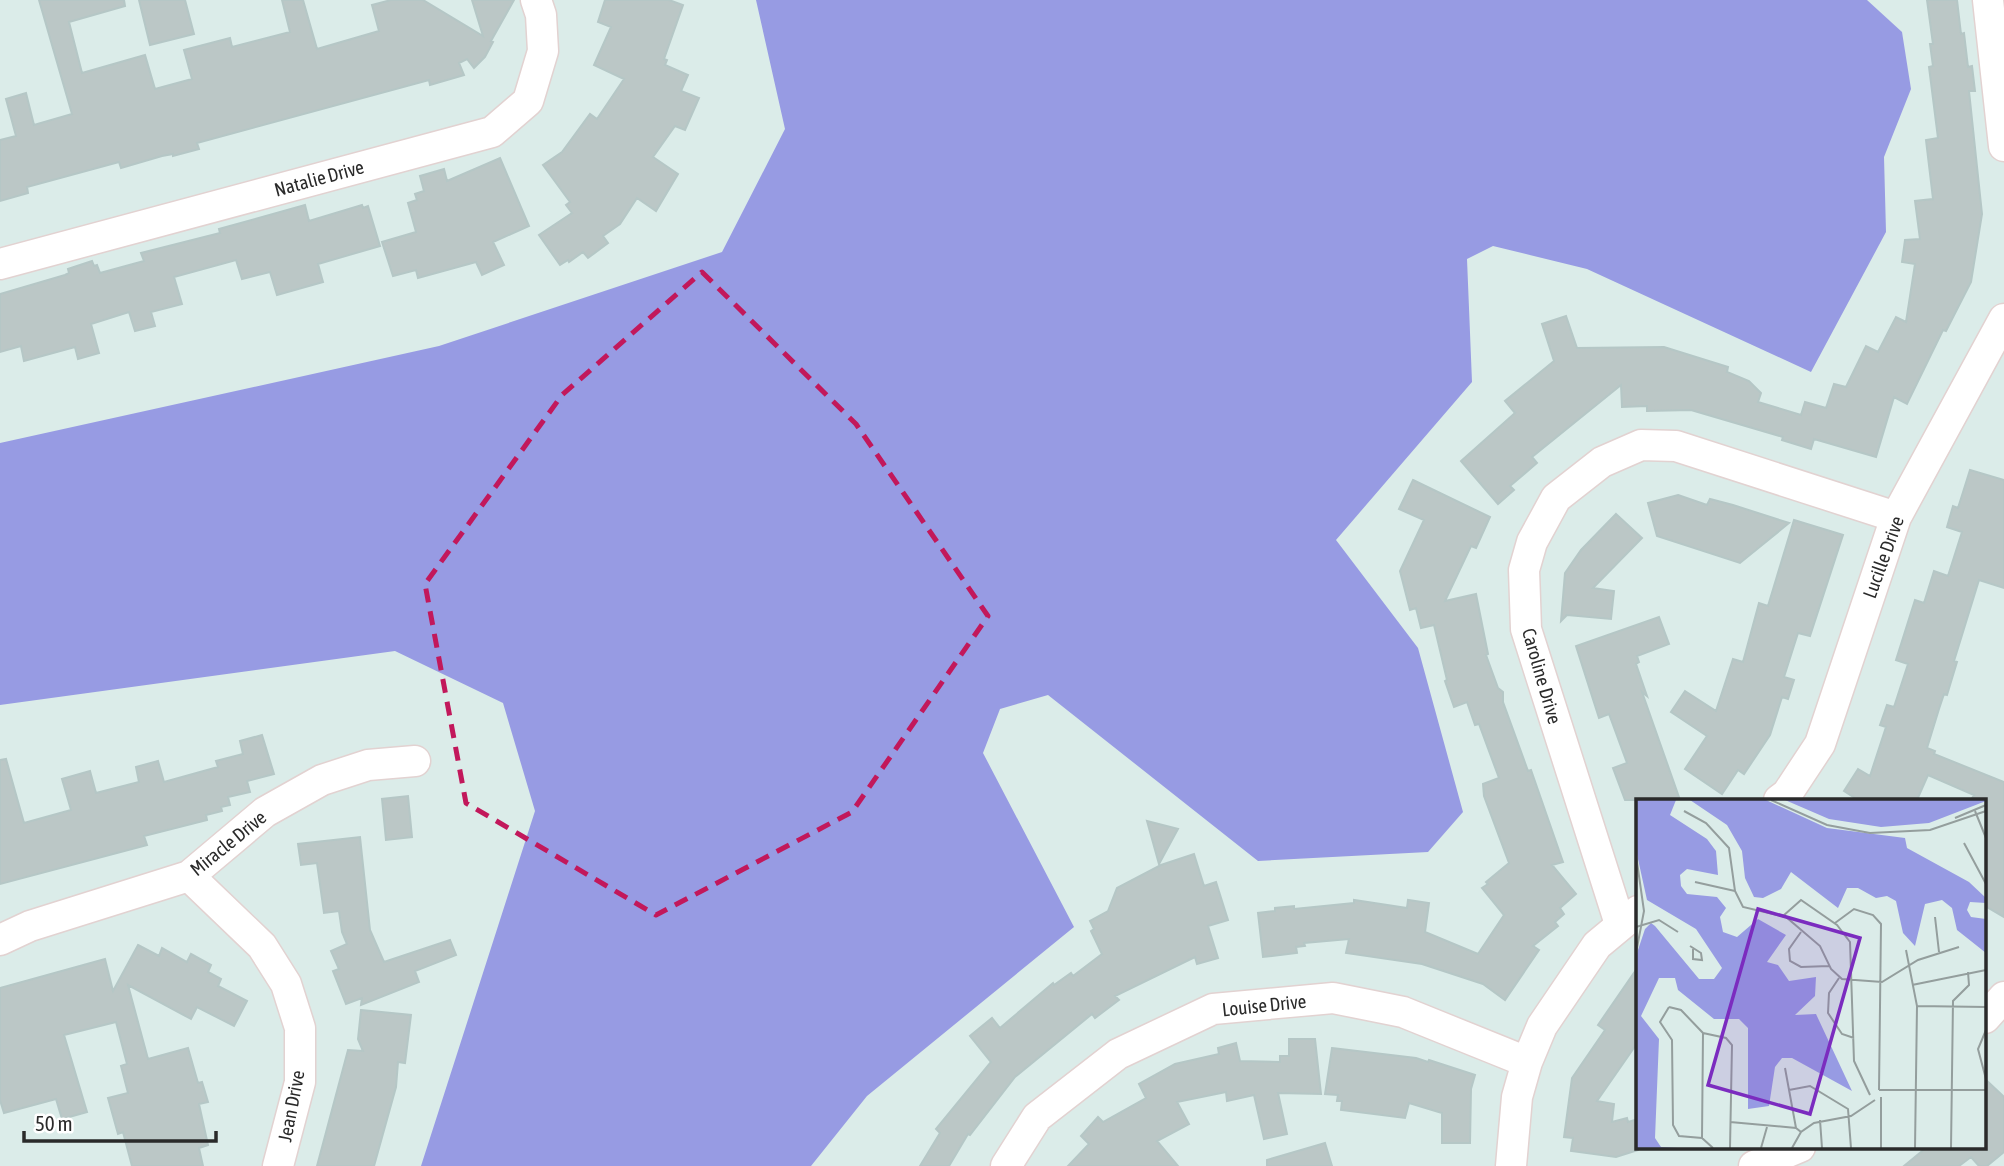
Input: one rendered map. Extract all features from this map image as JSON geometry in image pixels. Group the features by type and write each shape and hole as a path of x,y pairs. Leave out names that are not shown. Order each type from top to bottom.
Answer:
{"street":[{"name":"Natalie Drive","path":"0,264 492,132 527,102 543,51 541,15 537,0"},
{"path":"1988,0 2004,146"},
{"name":"Lucille Drive","path":"1780,799 1787,794 1820,744 1896,517 2004,318"},
{"name":"Caroline Drive","path":"1629,918 1526,629 1524,570 1532,542 1556,498 1602,462 1641,445 1676,446 1896,517"},
{"name":"Miracle Drive","path":"0,940 30,926 189,876 265,812 322,780 368,765 415,761"},
{"name":"Jean Drive","path":"189,876 262,946 286,984 300,1028 300,1082 278,1166"},
{"path":"1511,1166 1517,1097 1527,1062 1542,1026 1597,945 1629,918"},
{"path":"1986,1017 2004,997"},
{"name":"Louise Drive","path":"1006,1166 1037,1117 1118,1054 1213,1009 1333,998 1403,1012 1527,1062"},
{"path":"1754,1166 1798,1148"}],"highlighted area":[{"path":"702,272 856,424 988,616 852,812 656,915 466,803 425,584 562,395"}],"shaded area":[{"path":"756,0 1867,0 1902,32 1911,89 1884,157 1886,232 1811,372 1587,269 1493,246 1467,259 1472,382 1336,540 1418,648 1463,812 1428,852 1258,861 1048,695 1000,709 983,753 1074,927 867,1096 811,1166 421,1166 535,811 503,703 395,651 0,705 0,443 439,346 722,252 785,129"}],"building":[{"path":"39,0 124,0 125,6 69,22 82,73 145,55 155,89 192,79 184,50 230,38 232,47 290,32 282,0 303,0 317,49 379,31 372,5 391,0 423,0 483,36 472,0 514,0 485,57 474,68 467,59 459,63 464,75 430,85 429,80 197,143 199,149 173,156 162,156 121,168 119,162 27,187 28,193 0,201 0,140 16,136 6,99 26,93 34,125 72,114"},
{"path":"139,0 185,0 194,34 150,45"},
{"path":"605,0 669,0 683,5 664,59 667,60 665,65 688,75 681,91 699,98 685,130 675,126 653,157 678,174 656,211 637,198 620,224 603,236 608,243 588,258 583,252 560,265 539,235 572,213 566,205 570,202 543,165 562,152 590,114 597,119 624,79 594,65 611,27 598,22"},
{"path":"1927,0 1957,0 1961,34 1964,33 1968,67 1972,66 1975,91 1969,91 1982,214 1971,282 1946,331 1943,330 1907,404 1894,397 1876,457 1814,439 1811,449 1782,440 1783,437 1691,410 1647,411 1647,406 1622,407 1621,385 1532,457 1537,463 1510,486 1514,490 1498,504 1461,461 1515,413 1505,401 1554,361 1542,324 1566,316 1577,348 1664,347 1728,367 1727,372 1749,381 1761,393 1758,402 1801,415 1805,402 1826,408 1834,384 1846,387 1866,346 1878,352 1896,317 1906,322 1915,264 1902,262 1905,240 1920,239 1915,201 1933,199 1926,140 1938,138 1929,67 1933,66 1930,44 1933,44"},
{"path":"500,158 529,226 493,242 504,265 482,275 476,262 418,278 416,270 393,276 382,242 416,232 408,203 417,200 415,194 424,191 420,176 444,169 447,181"},
{"path":"305,205 309,221 362,205 363,208 368,206 380,246 318,264 323,282 277,295 270,272 242,279 236,260 174,277 182,304 151,312 155,326 135,331 129,312 91,324 99,353 78,359 75,347 24,361 21,346 0,352 0,294 65,275 69,273 68,269 92,261 100,273 144,261 141,253 220,233 219,229"},
{"path":"1970,470 2004,480 2004,588 1979,580 1954,661 1957,662 1947,695 1944,694 1927,748 1935,751 1934,754 2004,782 2004,917 1986,907 1986,799 1972,799 1974,795 1928,775 1917,799 1856,799 1844,791 1858,769 1870,776 1886,727 1880,725 1887,705 1894,707 1908,664 1896,660 1915,600 1924,603 1934,571 1948,576 1962,532 1947,527 1953,506 1958,508"},
{"path":"1413,480 1490,517 1476,548 1471,546 1445,601 1476,594 1488,654 1486,655 1498,688 1503,692 1503,702 1528,771 1531,770 1563,862 1552,865 1576,894 1560,908 1564,914 1555,922 1558,926 1533,946 1539,950 1505,1000 1483,984 1422,964 1346,953 1349,939 1304,943 1305,946 1296,947 1297,953 1263,957 1258,913 1275,911 1275,908 1294,906 1294,909 1354,903 1354,900 1407,908 1408,900 1429,903 1425,932 1478,954 1504,915 1482,888 1509,863 1484,796 1483,784 1499,778 1479,724 1475,725 1467,702 1454,707 1445,681 1447,680 1434,625 1421,628 1416,608 1410,610 1400,571 1424,520 1399,509"},
{"path":"1678,495 1707,505 1710,499 1789,523 1740,563 1657,536 1648,503"},
{"path":"1616,514 1642,538 1593,588 1614,591 1611,619 1567,615 1561,621 1565,573 1581,550"},
{"path":"1794,520 1843,535 1810,636 1798,633 1784,677 1794,680 1788,699 1782,697 1770,735 1744,774 1738,770 1722,794 1685,769 1707,736 1671,712 1685,691 1716,711 1733,659 1743,662 1759,603 1768,606"},
{"path":"1659,617 1669,644 1637,656 1639,662 1636,664 1647,696 1642,692 1680,799 1625,800 1613,768 1627,763 1609,714 1599,718 1576,646"},
{"path":"262,735 274,774 247,781 250,792 228,797 230,805 221,807 222,811 206,815 207,820 144,836 147,845 0,884 0,760 6,759 24,823 71,810 62,779 90,771 96,793 139,782 136,767 158,761 164,782 218,767 216,761 243,754 240,741"},
{"path":"408,796 412,837 386,840 382,799"},
{"path":"1147,821 1178,829 1159,864"},
{"path":"360,837 370,930 384,962 450,940 456,955 415,971 419,982 361,1005 362,998 346,1004 333,971 339,969 331,951 347,944 339,911 324,913 317,863 301,865 298,844"},
{"path":"1194,854 1204,886 1216,882 1228,920 1208,926 1218,958 1197,964 1195,957 1115,996 1119,1000 1095,1018 1092,1014 1015,1077 970,1135 968,1134 949,1166 920,1166 940,1133 936,1129 991,1062 970,1036 992,1018 1000,1028 1053,983 1054,985 1071,973 1073,976 1102,954 1091,931 1094,929 1090,921 1108,911 1117,888 1161,865"},
{"path":"138,945 159,956 162,948 187,962 191,954 211,965 208,972 221,979 218,986 247,1001 234,1026 197,1007 191,1019 128,985 148,1059 188,1048 198,1083 202,1082 208,1102 199,1104 208,1145 199,1148 203,1166 132,1166 123,1132 118,1134 108,1098 128,1093 121,1066 127,1064 116,1022 64,1035 87,1112 62,1119 56,1099 4,1113 0,1100 0,988 105,959 113,991"},
{"path":"1636,970 1636,1045 1597,1101 1614,1104 1612,1122 1627,1118 1628,1122 1636,1120 1638,1150 1616,1157 1571,1151 1573,1138 1564,1137 1572,1078 1605,1030 1598,1025"},
{"path":"361,1010 411,1015 405,1063 398,1062 396,1087 374,1166 317,1166 348,1050 363,1051 358,1039"},
{"path":"1289,1039 1315,1039 1321,1094 1278,1093 1287,1134 1264,1139 1254,1095 1227,1101 1226,1092 1177,1102 1189,1124 1157,1141 1178,1166 1068,1166 1089,1144 1081,1136 1098,1117 1103,1122 1146,1098 1139,1084 1175,1064 1219,1054 1218,1048 1236,1043 1240,1061 1280,1062 1280,1056 1289,1056"},
{"path":"1332,1048 1416,1058 1428,1062 1429,1060 1475,1075 1471,1089 1470,1143 1442,1143 1442,1113 1409,1103 1405,1118 1341,1110 1342,1101 1337,1101 1338,1095 1325,1094"},
{"path":"1986,1080 2004,1097 2004,1152 1987,1166 1979,1166 1971,1157 1959,1166 1904,1166 1926,1148 1986,1148"},
{"path":"1325,1143 1332,1166 1267,1166 1267,1160"}]}
